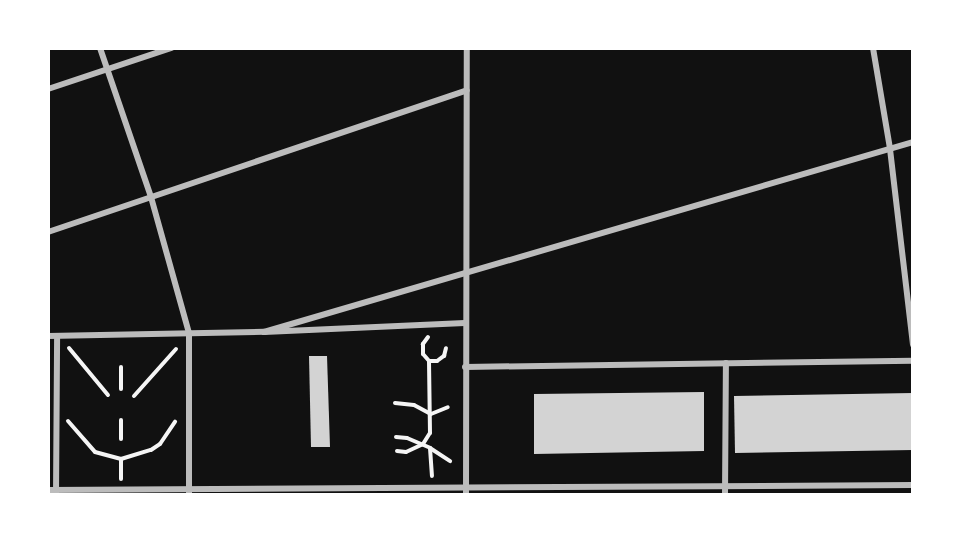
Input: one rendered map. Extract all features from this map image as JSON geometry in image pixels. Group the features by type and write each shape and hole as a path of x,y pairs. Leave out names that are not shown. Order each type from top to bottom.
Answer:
{"street":[{"path":"100,48 151,197 189,333 189,492"},
{"path":"48,89 171,48"},
{"path":"466,495 467,48"},
{"path":"873,48 890,149 913,345"},
{"path":"48,232 467,90"},
{"path":"264,332 913,142"},
{"path":"48,336 264,332 465,323"},
{"path":"56,492 57,336"},
{"path":"465,367 913,361"},
{"path":"725,495 726,363"},
{"path":"48,490 56,492 321,492 466,487 913,485"}],"path":[{"path":"397,451 406,452 423,444 430,433 429,361 423,354 423,344 428,337"},
{"path":"68,348 108,395"},
{"path":"429,361 437,361 444,356 446,348"},
{"path":"134,396 177,349"},
{"path":"121,388 122,367"},
{"path":"395,403 414,405 431,414"},
{"path":"431,414 448,407"},
{"path":"67,420 95,452 121,459 152,450 160,444 175,422"},
{"path":"121,420 121,439"},
{"path":"396,437 423,444 450,461"},
{"path":"430,448 432,476"},
{"path":"121,459 121,479"}],"building":[{"path":"309,356 327,356 330,447 311,447"},
{"path":"704,392 704,451 534,454 534,394"},
{"path":"913,393 913,450 735,453 734,396"}]}
